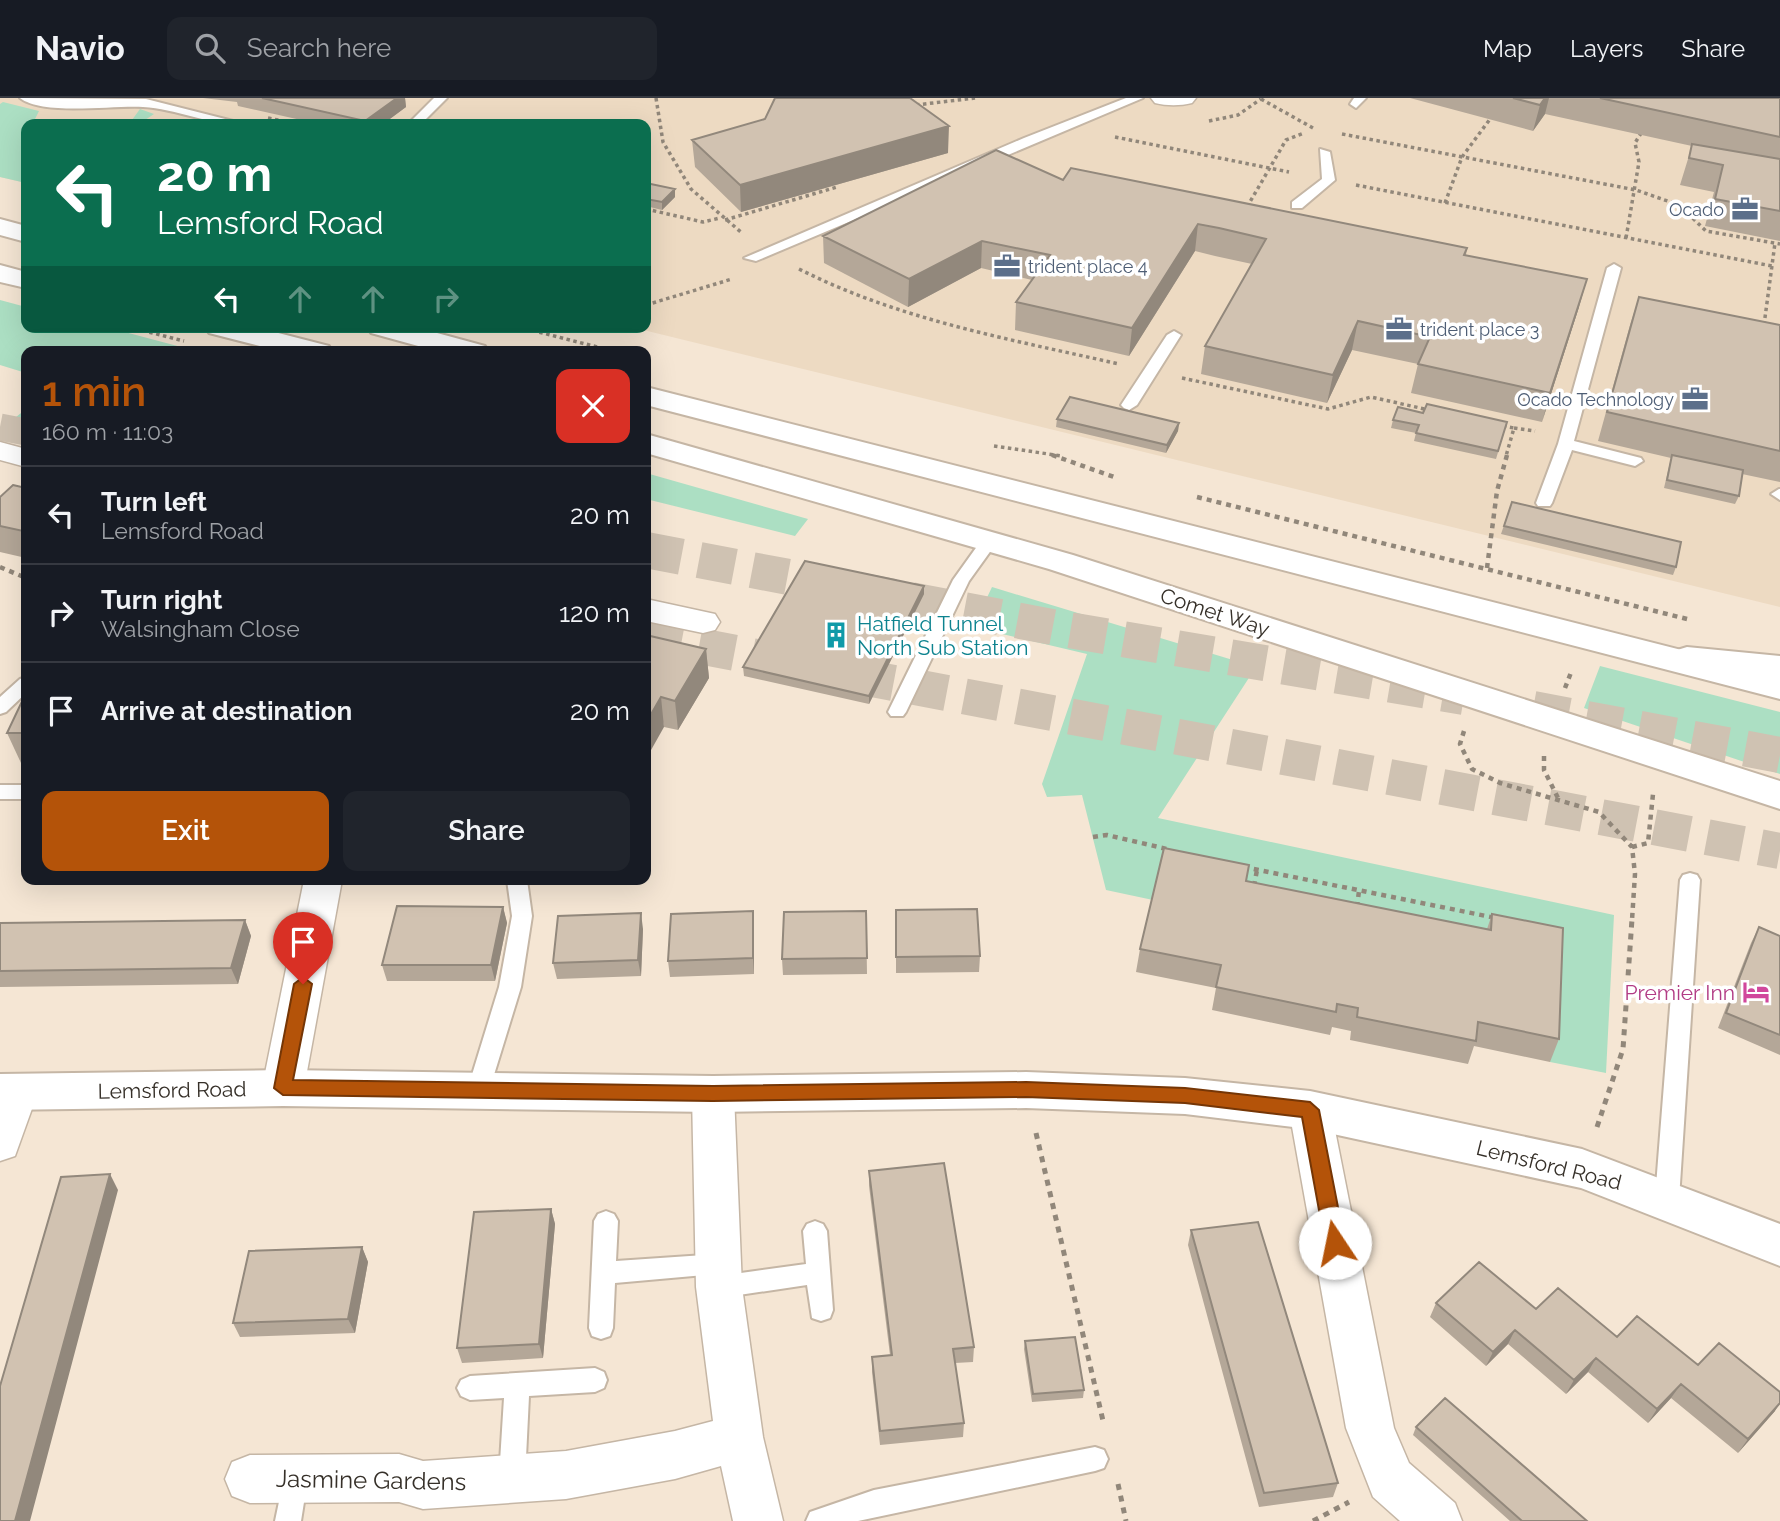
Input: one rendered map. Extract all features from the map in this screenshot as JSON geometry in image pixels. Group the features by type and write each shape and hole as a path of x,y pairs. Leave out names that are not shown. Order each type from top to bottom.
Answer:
{"main road":[{"path":"0,227 21,233"},
{"path":"0,273 21,279"},
{"path":"243,333 295,346"},
{"path":"404,333 452,346"},
{"path":"651,397 1780,687"},
{"name":"Comet Way","path":"651,444 1075,567 1780,795"},
{"path":"1671,658 1780,668"},
{"name":"Lemsford Road","path":"9,1092 283,1088 713,1094 1026,1090 1185,1096 1310,1110 1582,1169 1667,1199 1780,1245"}],"street":[{"path":"1163,98 1184,98"},
{"path":"0,452 21,457"},
{"path":"651,611 703,622"},
{"path":"283,1088 322,885"},
{"path":"0,1143 9,1092"},
{"path":"713,1094 719,1276 739,1437 758,1521"},
{"path":"1310,1110 1370,1429 1391,1480 1437,1521"},
{"name":"Jasmine Gardens","path":"278,1492 399,1478 423,1485 566,1475 663,1457 739,1437"}],"lane":[{"path":"26,98 46,103 146,103 218,119"},
{"path":"419,119 442,98"},
{"path":"751,258 1071,123 1137,98"},
{"path":"1297,205 1329,180 1324,152"},
{"path":"1544,503 1566,444 1614,268"},
{"path":"1129,405 1174,335"},
{"path":"1566,444 1634,461"},
{"path":"897,712 961,580 989,542"},
{"path":"0,708 21,688"},
{"path":"0,792 21,792"},
{"path":"1667,1199 1690,880"},
{"path":"478,1091 510,987 522,916 518,885"},
{"path":"601,1328 606,1221"},
{"path":"816,1231 821,1310"},
{"path":"604,1273 719,1276 818,1273"},
{"path":"470,1388 595,1380"},
{"path":"512,1479 517,1387"},
{"path":"819,1521 874,1503 1101,1449"}],"path":[{"path":"656,98 663,142 691,189 721,218 766,251 815,278 888,307 958,327 1151,371 1328,408 1371,397 1436,411"},
{"path":"915,105 975,98"},
{"path":"1246,207 1286,140 1314,129 1260,100"},
{"path":"1445,203 1462,157 1493,115"},
{"path":"1071,123 1126,140 1772,266"},
{"path":"1626,238 1639,162 1635,143 1645,126"},
{"path":"1341,134 1636,190 1679,205 1706,230 1777,243 1763,331"},
{"path":"651,210 703,222 721,218"},
{"path":"651,303 671,296"},
{"path":"152,333 189,343"},
{"path":"543,333 593,346"},
{"path":"1488,568 1497,491 1514,428 1501,425"},
{"path":"987,445 1061,456 1118,478"},
{"path":"1184,494 1700,622"},
{"path":"0,567 21,576"},
{"path":"1467,724 1460,744 1472,769 1500,783 1599,812 1632,847 1635,874 1623,1049 1582,1169"},
{"path":"1544,752 1544,770 1560,800"},
{"path":"1632,847 1648,843 1653,789"},
{"path":"1093,837 1107,835 1175,851"},
{"path":"1243,867 1497,919"},
{"path":"1253,894 1257,870"},
{"path":"1356,915 1359,891"},
{"path":"1478,927 1480,915"},
{"path":"1026,1090 1101,1449"},
{"path":"1117,1480 1126,1521"}],"shaded area":[{"path":"0,98 1780,98 1780,607 651,332 651,119 21,119 21,182 0,177"}],"green space":[{"path":"3,102 39,111 35,119 21,119 21,182 0,177 0,104"},
{"path":"140,109 154,114 146,119 133,119"},
{"path":"0,300 21,306 21,333 129,333 177,346 21,346 21,371 0,365"},
{"path":"21,413 21,444 0,439 0,430"},
{"path":"651,474 808,519 795,536 651,500"},
{"path":"992,587 1256,667 1158,818 1614,915 1606,1073 1550,1062 1553,951 1153,900 1106,890 1082,795 1047,797 1042,784 1087,654 973,627"},
{"path":"1600,666 1780,712 1780,774 1584,708"}],"building":[{"path":"262,98 397,98 368,119 356,119"},
{"path":"775,98 910,98 949,126 740,185 692,140 765,119"},
{"path":"1513,98 1545,98 1540,105"},
{"path":"1600,98 1780,98 1780,137"},
{"path":"1692,144 1780,159 1780,211 1715,199 1723,165 1689,158"},
{"path":"996,150 1063,180 1071,168 1467,248 1464,255 1587,279 1550,393 1418,364 1430,337 1358,321 1333,375 1205,346 1266,239 1219,228 1198,224 1132,328 1016,302 1050,255 982,241 909,279 823,236"},
{"path":"651,184 675,189 662,202 651,200"},
{"name":"Ocado Technology","path":"1639,297 1780,325 1780,451 1607,412"},
{"path":"1070,397 1179,423 1167,445 1057,419"},
{"path":"1427,404 1507,422 1498,451 1416,433 1419,425 1393,420 1398,407 1423,413"},
{"path":"1672,455 1743,470 1739,496 1667,480"},
{"path":"13,485 21,487 21,531 0,526 0,497"},
{"path":"1512,502 1681,542 1676,567 1504,526"},
{"name":"Hatfield Tunnel North Sub Station","path":"805,561 924,586 869,696 743,667"},
{"path":"651,636 706,649 675,701 661,697 651,714"},
{"path":"21,704 21,733 7,733"},
{"path":"1164,848 1249,865 1246,881 1491,930 1492,914 1563,928 1559,1039 1478,1022 1476,1041 1357,1017 1358,1008 1337,1004 1336,1012 1216,987 1221,965 1140,949"},
{"path":"397,906 503,907 491,965 382,965"},
{"path":"977,909 980,956 896,957 896,910"},
{"path":"753,911 753,958 668,961 671,914"},
{"path":"866,911 867,958 782,959 784,912"},
{"path":"641,913 638,960 553,963 558,916"},
{"path":"245,920 231,968 0,971 0,923"},
{"name":"Premier Inn","path":"1759,927 1780,936 1780,1035 1726,1013"},
{"path":"944,1163 974,1347 953,1349 964,1423 880,1431 872,1357 892,1355 869,1171"},
{"path":"110,1174 15,1521 0,1521 0,1386 61,1177"},
{"path":"551,1209 539,1344 457,1348 474,1212"},
{"path":"1258,1222 1338,1483 1264,1493 1191,1230"},
{"path":"362,1247 348,1319 233,1323 249,1251"},
{"path":"1479,1262 1536,1309 1558,1288 1617,1337 1637,1316 1698,1365 1719,1343 1780,1392 1780,1403 1748,1439 1681,1384 1657,1409 1596,1358 1574,1380 1515,1330 1493,1352 1436,1303"},
{"path":"1075,1337 1084,1390 1033,1394 1025,1341"},
{"path":"1445,1398 1587,1521 1522,1521 1416,1427"}],"tunnel":[{"path":"0,427 21,431"},
{"path":"651,551 1063,629 1464,697"},
{"path":"651,637 1780,851"},
{"path":"1533,709 1780,755"}],"place":[{"name":"Ocado","path":"1745,209"},
{"name":"trident place 4","path":"1007,266"},
{"name":"trident place 3","path":"1399,329"},
{"name":"Ocado Technology","path":"1695,399"},
{"name":"Hatfield Tunnel North Sub Station","path":"836,635"},
{"name":"Premier Inn","path":"1756,992"}],"route":[{"path":"303,984 283,1088 713,1094 1083,1091 1185,1096 1310,1110 1335,1243"}]}
